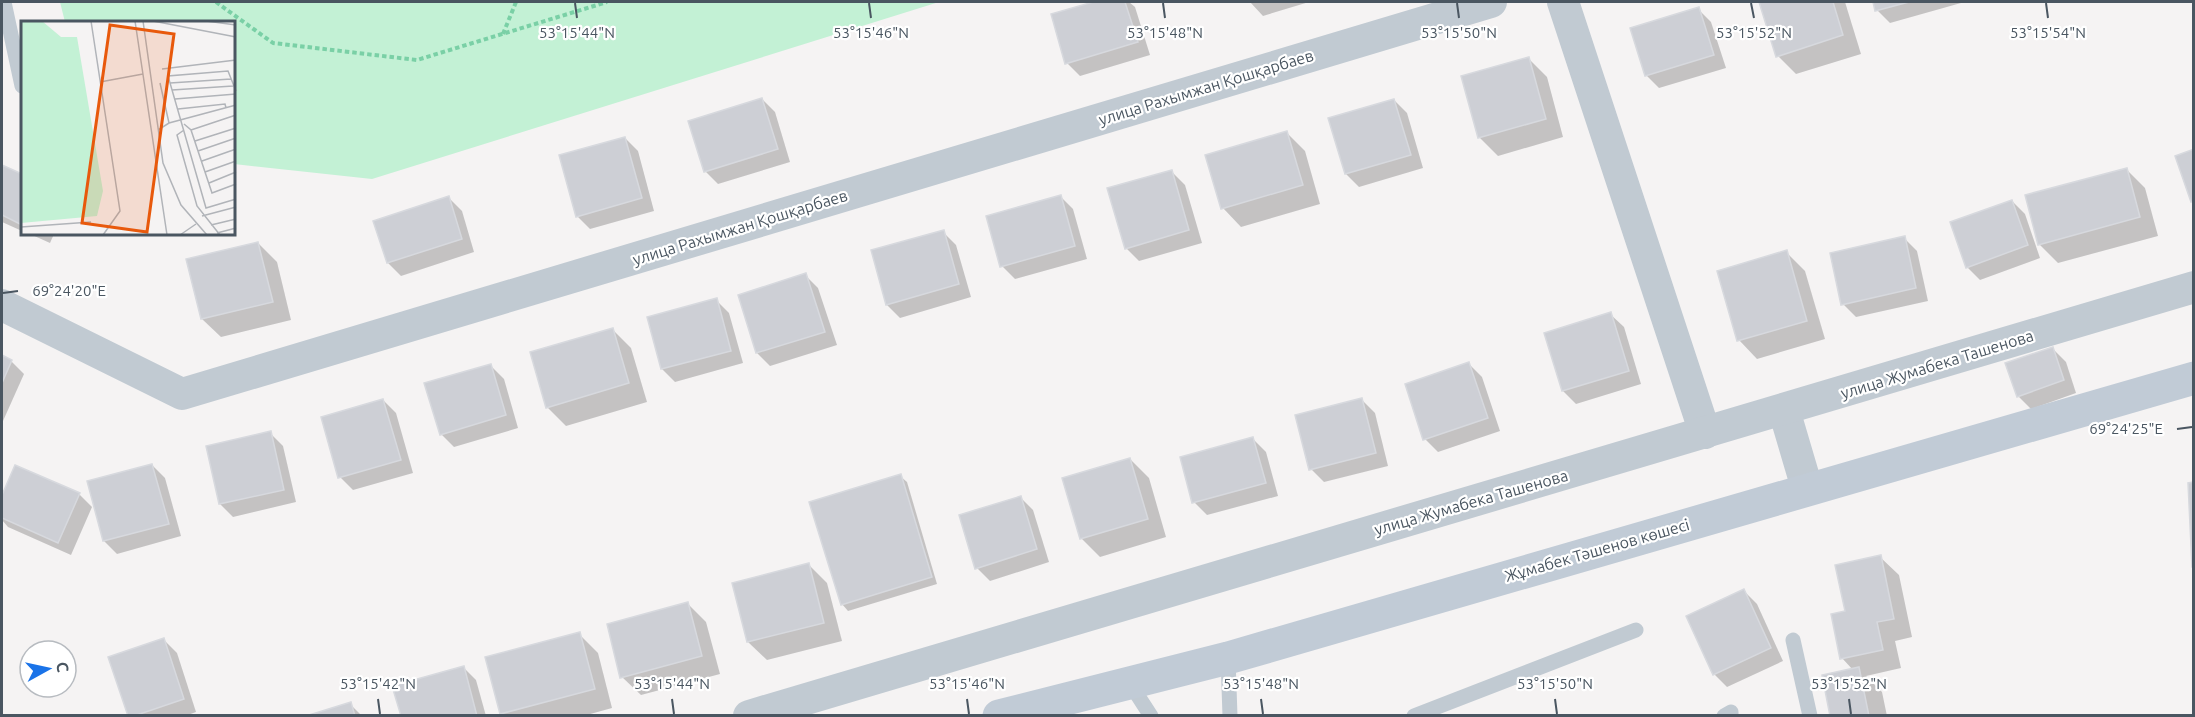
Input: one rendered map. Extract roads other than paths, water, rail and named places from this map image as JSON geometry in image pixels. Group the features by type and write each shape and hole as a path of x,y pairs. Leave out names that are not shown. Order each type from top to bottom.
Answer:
{"main road":[{"name":"Жұмабек Тәшенов көшесі","path":"999,716 1228,658 1807,488 2193,378"}],"street":[{"name":"улица Рахымжан Қошқарбаев","path":"2,305 182,394 1491,2"},
{"path":"1563,2 1705,433"},
{"name":"улица Жумабека Ташенова","path":"749,716 2193,287"},
{"path":"1784,410 1807,488"}],"lane":[{"path":"4,2 21,81"},
{"path":"1414,716 1636,630"},
{"path":"1792,640 1810,716"},
{"path":"1228,658 1230,716"},
{"path":"1129,682 1151,716"},
{"path":"1724,716 1731,712 1731,716"}]}
